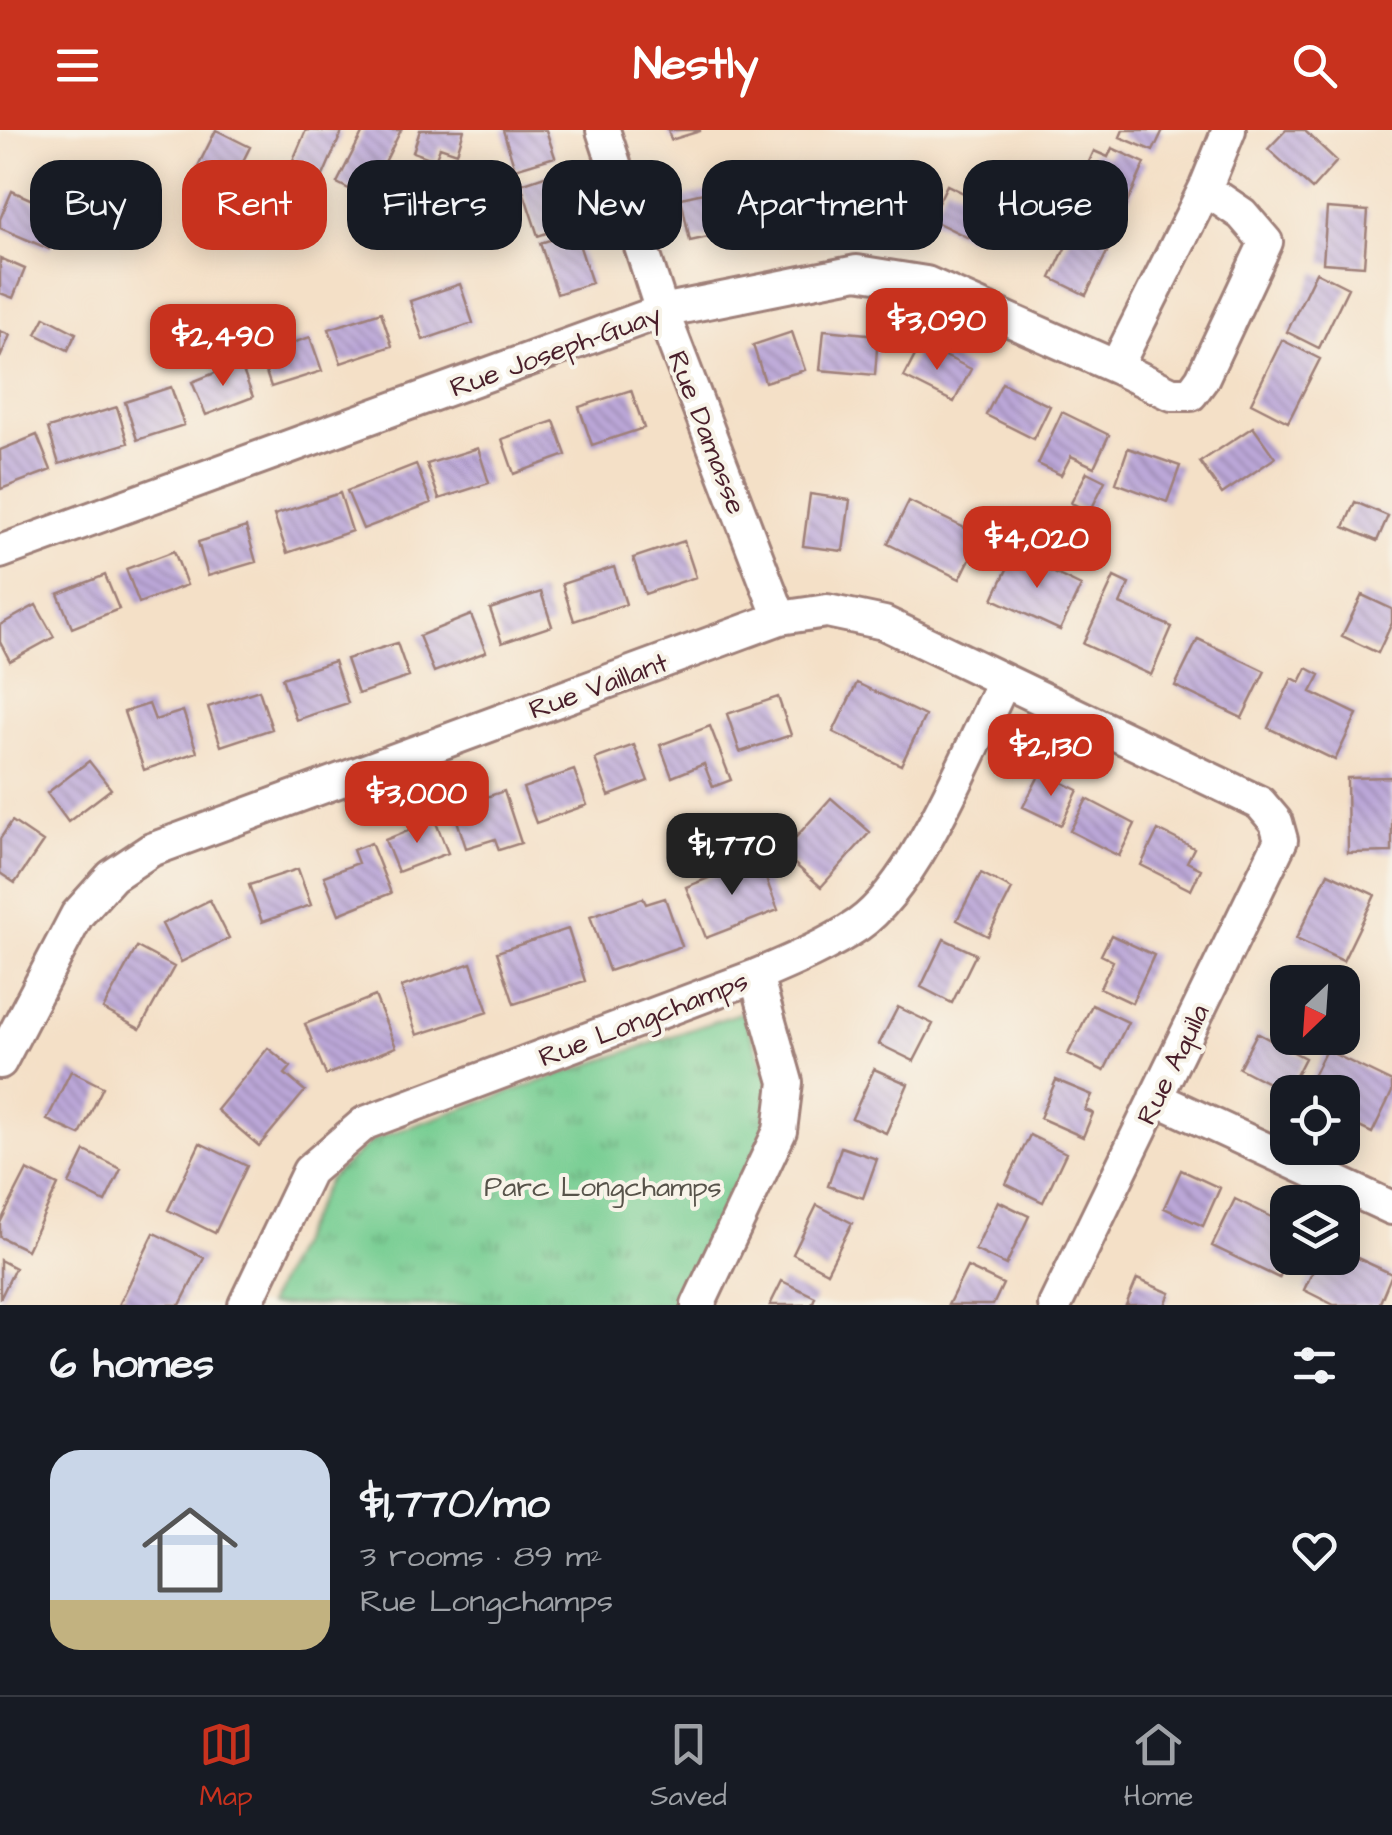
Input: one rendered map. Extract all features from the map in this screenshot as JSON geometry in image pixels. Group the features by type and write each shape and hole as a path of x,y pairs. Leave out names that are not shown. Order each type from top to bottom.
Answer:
{"street":[{"name":"Rue Damasse","path":"603,130 662,311 780,618"},
{"path":"1116,367 1205,189 1229,130"},
{"name":"Rue Joseph-Guay","path":"0,552 662,311 857,272 926,283 1172,394 1192,394 1266,242 1242,214 1205,189"},
{"name":"Rue Vaillant","path":"0,1062 76,915 112,876 151,850 780,618 827,611 884,623 1260,804 1276,822"},
{"name":"Rue Longchamps","path":"245,1305 309,1170 364,1123 756,976 812,952 862,922 909,870 1003,683"},
{"name":"Rue Aquila","path":"1055,1305 1281,840 1276,822"},
{"path":"698,1305 780,1130 786,1082 756,976"},
{"path":"1155,1098 1392,1208"}],"green space":[{"name":"Parc Longchamps","path":"742,1012 773,1088 767,1126 681,1305 267,1305 329,1179 374,1139"}],"building":[{"path":"216,130 250,147 244,160 201,160"},
{"path":"306,130 342,132 327,167 327,160 293,160"},
{"path":"364,130 401,130 386,160 349,160"},
{"path":"420,130 464,130 457,153 440,147 435,160 413,152"},
{"path":"503,130 546,130 555,157 522,167 522,160 512,160"},
{"path":"668,130 700,130 700,131 671,140"},
{"path":"1123,130 1163,130 1153,151 1120,137"},
{"path":"1286,130 1304,130 1337,161 1312,189 1268,149"},
{"path":"1112,148 1145,163 1128,201 1128,160 1090,160 1094,151 1108,157"},
{"path":"347,163 347,188 337,183"},
{"path":"542,177 542,235 538,236 522,184"},
{"path":"947,185 963,193 963,235 943,225 943,193"},
{"path":"12,191 30,199 30,241 0,228"},
{"path":"702,193 702,238 690,241 682,198"},
{"path":"1327,208 1368,211 1364,266 1323,263"},
{"path":"542,250 581,250 592,283 557,294"},
{"path":"1064,250 1108,250 1086,295 1051,278"},
{"path":"0,258 25,269 13,298 0,293"},
{"path":"1316,272 1348,288 1319,348 1287,332"},
{"path":"460,284 473,323 423,340 410,301"},
{"path":"381,312 392,346 341,363 329,329"},
{"path":"45,317 76,333 68,350 36,334"},
{"path":"824,330 878,335 875,375 820,370"},
{"path":"0,331 10,335 0,358"},
{"path":"792,332 805,370 765,382 753,345"},
{"path":"310,337 322,371 271,387 260,354"},
{"path":"1282,340 1320,359 1288,422 1251,403"},
{"path":"921,344 971,369 954,402 904,377"},
{"path":"240,363 253,397 206,415 192,382"},
{"path":"1002,383 1050,406 1034,439 986,415"},
{"path":"171,387 184,425 137,440 125,402"},
{"path":"631,390 644,428 592,445 579,407"},
{"path":"117,407 128,443 59,464 48,428"},
{"path":"1062,412 1109,435 1094,467 1071,456 1061,475 1038,464"},
{"path":"554,421 566,455 514,474 502,439"},
{"path":"1253,427 1275,458 1222,494 1200,462"},
{"path":"37,435 51,470 1,489 0,450"},
{"path":"478,448 489,483 439,499 427,464"},
{"path":"1128,448 1180,466 1167,502 1116,483"},
{"path":"416,464 431,503 363,529 347,491"},
{"path":"1087,472 1105,481 1090,512 1071,503"},
{"path":"340,493 352,531 287,553 274,515"},
{"path":"810,494 850,500 843,551 803,546"},
{"path":"909,501 981,536 960,579 888,544"},
{"path":"1355,502 1388,516 1377,541 1344,527"},
{"path":"246,527 256,562 208,576 198,542"},
{"path":"684,541 696,577 645,594 633,558"},
{"path":"1016,550 1081,586 1060,630 993,599"},
{"path":"174,551 187,585 139,603 126,569"},
{"path":"614,567 626,604 574,621 562,584"},
{"path":"105,575 119,609 72,628 58,594"},
{"path":"1114,577 1129,584 1120,604 1172,627 1151,675 1083,644"},
{"path":"541,592 552,626 502,643 490,609"},
{"path":"1362,595 1392,609 1392,623 1378,653 1342,636"},
{"path":"36,605 54,637 10,661 0,642 0,625"},
{"path":"471,615 486,652 434,672 419,636"},
{"path":"1198,639 1265,671 1242,718 1175,686"},
{"path":"397,643 409,677 358,694 346,659"},
{"path":"334,661 348,703 296,720 282,678"},
{"path":"1307,668 1320,675 1311,692 1357,714 1335,760 1268,728 1292,678 1300,682"},
{"path":"857,683 925,716 901,765 833,732"},
{"path":"259,690 272,729 221,746 208,707"},
{"path":"778,697 791,735 740,752 727,714"},
{"path":"149,704 155,720 183,711 197,752 144,770 124,712"},
{"path":"710,726 731,780 713,787 704,764 672,777 660,745"},
{"path":"634,745 648,781 609,796 595,759"},
{"path":"89,761 111,789 68,822 47,793"},
{"path":"574,770 587,805 536,823 523,788"},
{"path":"1041,772 1078,790 1061,825 1023,807"},
{"path":"1392,777 1392,852 1348,853 1347,778"},
{"path":"504,791 521,843 499,850 495,839 466,848 453,808"},
{"path":"831,798 870,832 821,887 782,853"},
{"path":"1087,799 1135,824 1119,856 1070,831"},
{"path":"435,820 448,853 398,872 385,840"},
{"path":"12,821 43,842 15,883 0,873 0,839"},
{"path":"1158,830 1194,848 1187,862 1201,869 1191,890 1141,865"},
{"path":"371,843 391,893 339,914 324,876 358,863 353,850"},
{"path":"758,858 778,910 706,938 686,887"},
{"path":"298,869 311,905 262,922 249,885"},
{"path":"981,873 1012,889 988,936 957,920"},
{"path":"1328,873 1375,895 1343,961 1296,939"},
{"path":"643,898 646,904 665,898 682,946 609,971 590,916"},
{"path":"210,900 229,938 181,962 162,924"},
{"path":"568,929 585,981 514,1004 497,952"},
{"path":"1111,935 1154,955 1132,1003 1100,988 1113,961 1101,955"},
{"path":"944,939 976,954 952,1003 921,987"},
{"path":"137,947 174,967 140,1029 103,1009"},
{"path":"471,963 488,1012 417,1035 401,987"},
{"path":"375,996 396,1047 326,1075 305,1024"},
{"path":"1092,1005 1128,1022 1104,1071 1068,1054"},
{"path":"898,1007 933,1024 914,1061 879,1044"},
{"path":"1257,1033 1270,1040 1270,1055 1305,1058 1296,1075 1270,1075 1270,1084 1239,1068"},
{"path":"268,1048 291,1067 285,1074 305,1091 259,1146 217,1110"},
{"path":"1324,1055 1336,1055 1392,1082 1392,1092 1372,1133 1360,1127 1360,1075 1314,1075"},
{"path":"874,1069 908,1084 886,1133 852,1118"},
{"path":"71,1071 103,1087 80,1135 47,1120"},
{"path":"1056,1080 1092,1095 1085,1110 1093,1113 1083,1137 1040,1118"},
{"path":"1030,1135 1066,1153 1043,1202 1006,1184"},
{"path":"200,1143 247,1166 215,1233 168,1210"},
{"path":"841,1147 877,1159 863,1198 828,1186"},
{"path":"85,1151 121,1169 105,1202 69,1184"},
{"path":"27,1170 58,1185 27,1250 0,1237 0,1223"},
{"path":"1181,1170 1220,1188 1203,1226 1164,1208"},
{"path":"1235,1199 1270,1216 1270,1274 1212,1246"},
{"path":"998,1201 1029,1216 1006,1265 975,1250"},
{"path":"817,1205 852,1223 827,1272 793,1254"},
{"path":"154,1233 204,1258 180,1305 119,1305"},
{"path":"1360,1259 1392,1274 1379,1305 1334,1305 1304,1290 1311,1275 1360,1275"},
{"path":"0,1260 15,1268 0,1299"},
{"path":"967,1267 1003,1284 993,1305 948,1305"},
{"path":"1137,1279 1170,1293 1165,1305 1126,1305"},
{"path":"782,1281 815,1297 812,1305 770,1305"}]}
